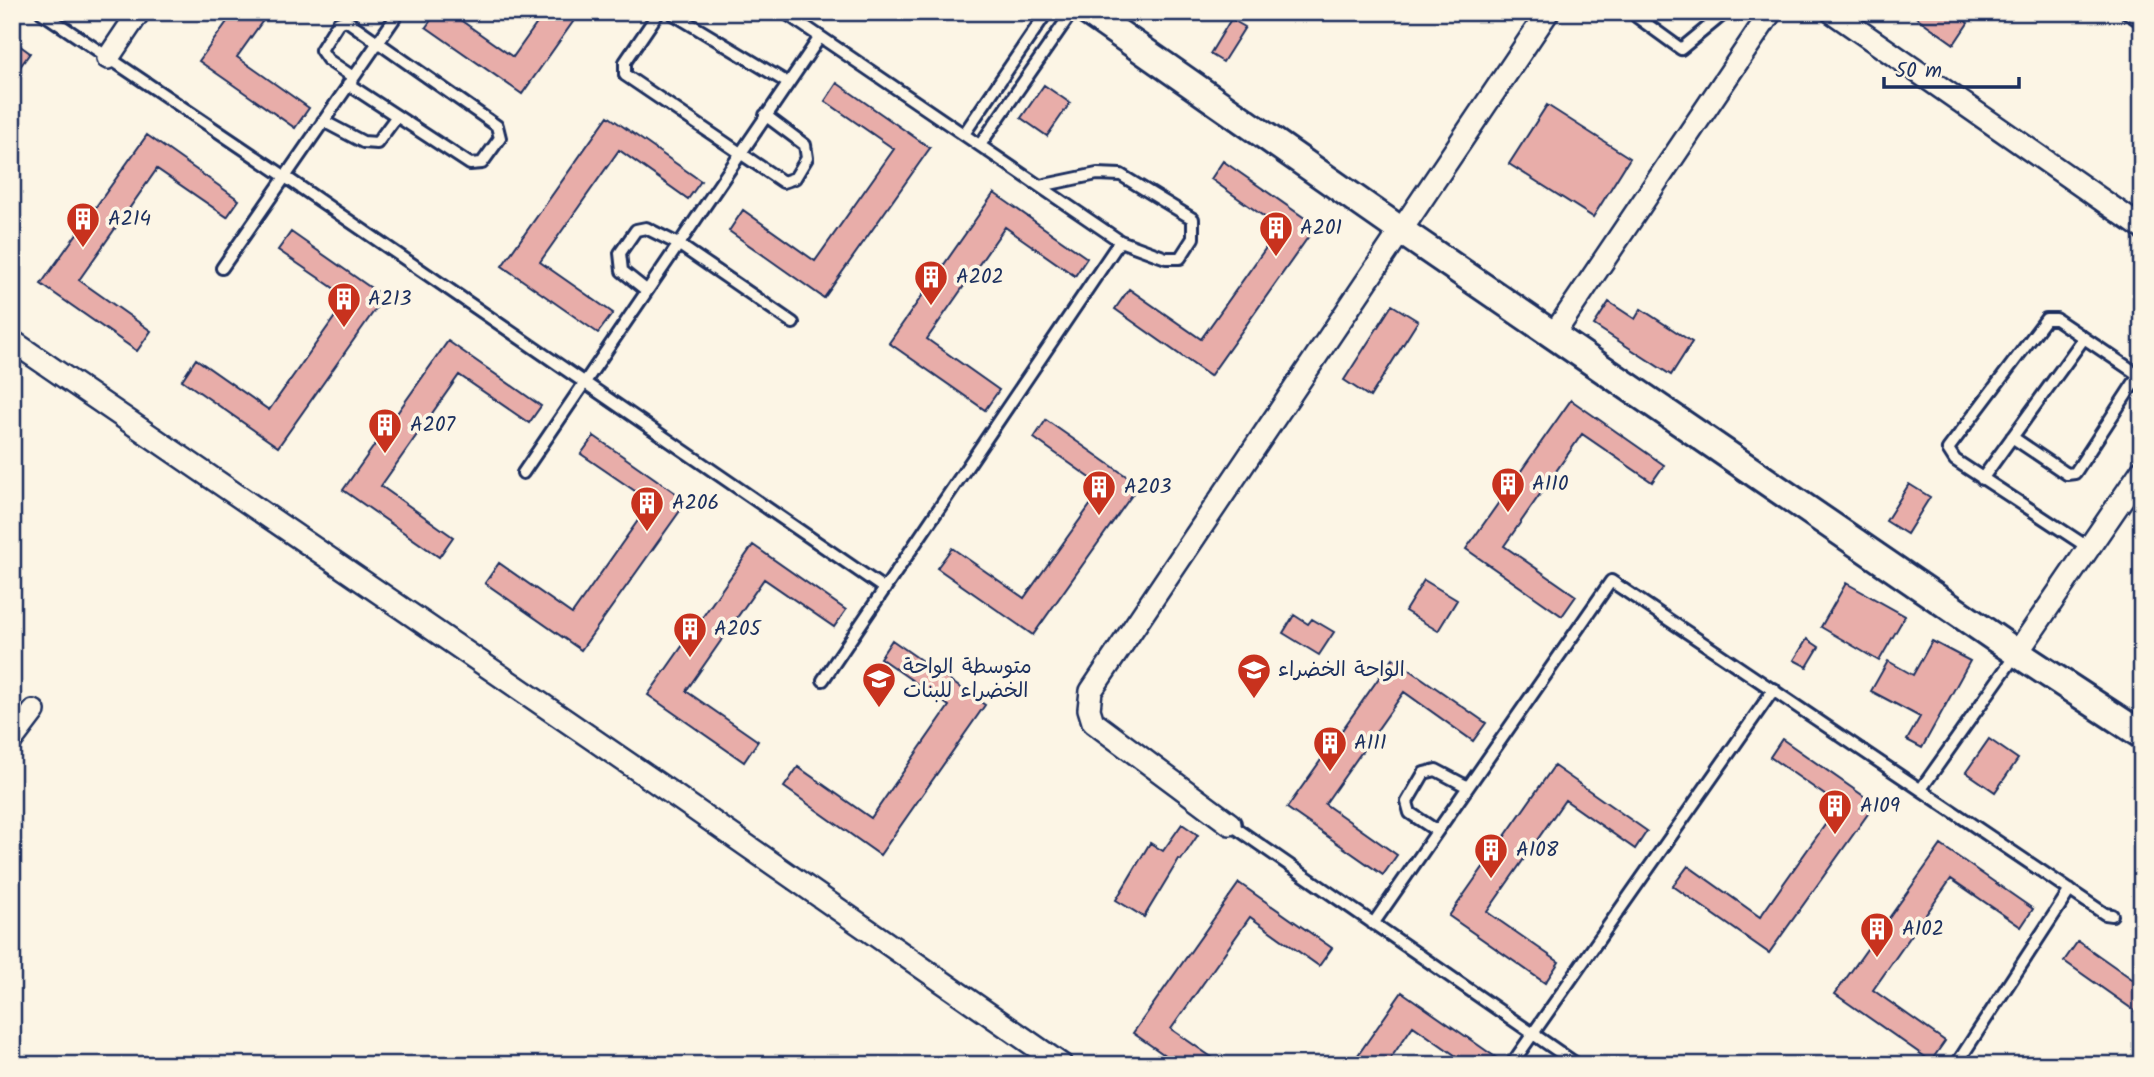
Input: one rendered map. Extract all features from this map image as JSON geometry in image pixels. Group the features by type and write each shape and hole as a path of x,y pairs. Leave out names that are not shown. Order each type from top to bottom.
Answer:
{"street":[{"path":"108,58 139,12"},
{"path":"1088,12 1400,230 2142,736"},
{"path":"1230,824 1093,722 1089,709 1091,691 1548,12"},
{"path":"1554,334 1771,12"},
{"path":"1832,12 2142,228"},
{"path":"12,341 654,781 1062,1065"},
{"path":"2017,653 2142,470"},
{"path":"12,740 34,711"}],"lane":[{"path":"41,12 885,589"},
{"path":"222,268 399,12"},
{"path":"659,12 625,62 625,75 783,182 796,178 807,158 805,145 765,115"},
{"path":"670,12 788,83"},
{"path":"784,12 1120,241 1166,258 1180,258 1193,238 1193,219 1121,175 1097,174 1040,186"},
{"path":"964,134 1047,12"},
{"path":"980,145 1072,12"},
{"path":"1638,12 1637,17 1681,50 1726,12"},
{"path":"2126,12 2142,23"},
{"path":"346,20 378,43 497,126 500,138 482,163 470,164 397,116 351,81 321,50 338,23 346,20"},
{"path":"523,473 820,37"},
{"path":"323,121 363,142 377,143 397,116"},
{"path":"646,290 622,271 620,253 636,230 646,228 678,244 793,323"},
{"path":"823,680 1120,241"},
{"path":"2012,436 2067,474 2075,473 2137,378 2136,373 2056,319 2046,319 1948,449 1955,460 2089,548"},
{"path":"1982,478 2084,338"},
{"path":"1373,924 1611,581 2105,914 2112,915"},
{"path":"1921,789 2017,653"},
{"path":"1511,1065 1774,689"},
{"path":"1437,831 1410,813 1407,802 1424,773 1436,770 1468,787"},
{"path":"1230,824 1578,1065"},
{"path":"1956,1065 2070,890"}],"building":[{"path":"234,12 269,12 237,57 309,108 295,128 199,61"},
{"path":"437,12 449,12 513,57 545,12 580,12 522,94 426,27"},
{"path":"1909,12 1953,12 1968,23 1954,44"},
{"path":"1231,19 1245,27 1223,62 1210,54"},
{"path":"12,40 30,53 12,78"},
{"path":"837,83 930,148 824,298 729,231 743,210 815,261 894,149 825,101"},
{"path":"1044,85 1070,103 1047,136 1021,118"},
{"path":"1547,105 1630,158 1593,217 1509,164"},
{"path":"608,116 701,181 688,199 619,150 540,262 613,313 598,333 502,266"},
{"name":"A214","path":"147,135 239,200 227,217 157,169 79,280 151,331 137,351 41,284"},
{"name":"A201","path":"1223,161 1316,226 1210,376 1115,309 1129,289 1201,339 1280,228 1211,179"},
{"name":"A202","path":"994,193 1087,258 1075,276 1005,227 927,339 999,390 985,410 889,343"},
{"name":"A213","path":"291,232 384,297 278,447 182,380 196,359 269,410 348,298 278,250"},
{"path":"1609,302 1635,319 1641,309 1692,342 1671,375 1594,325"},
{"path":"1392,305 1418,321 1370,397 1344,380"},
{"name":"A207","path":"448,341 541,406 529,423 459,375 381,486 453,537 439,557 343,490"},
{"name":"A110","path":"1571,400 1664,465 1652,482 1582,434 1504,546 1576,596 1562,616 1466,549"},
{"name":"A203","path":"1046,420 1139,485 1033,635 937,568 952,548 1024,598 1103,487 1034,438"},
{"name":"A206","path":"594,436 687,501 581,650 485,583 499,563 572,614 651,502 581,454"},
{"path":"1909,484 1930,497 1907,534 1886,521"},
{"name":"A205","path":"753,545 846,610 834,627 764,579 686,691 758,741 744,762 648,695"},
{"path":"1424,580 1457,600 1438,631 1405,611"},
{"path":"1846,583 1905,616 1879,661 1821,627"},
{"path":"1294,615 1308,624 1312,619 1334,632 1319,655 1283,633"},
{"path":"1807,639 1819,647 1807,667 1794,660"},
{"path":"892,640 985,705 880,855 784,787 798,767 871,818 949,706 880,658"},
{"path":"1932,641 1970,661 1922,748 1907,740 1920,717 1871,691 1888,661 1913,675"},
{"name":"A111","path":"1393,658 1486,723 1473,741 1404,692 1325,804 1397,855 1383,875 1287,808"},
{"name":"A109","path":"1782,739 1875,804 1769,953 1673,886 1688,866 1760,917 1839,805 1770,757"},
{"path":"1989,739 2018,759 1995,792 1966,772"},
{"name":"A108","path":"1554,766 1647,831 1635,849 1565,800 1487,912 1559,962 1545,983 1449,916"},
{"path":"1182,824 1198,835 1181,860 1179,859 1144,917 1116,900 1150,843 1163,851"},
{"name":"A102","path":"1941,845 2033,909 2021,927 1951,879 1873,990 1945,1041 1931,1061 1835,994"},
{"path":"1239,883 1332,948 1319,966 1250,917 1171,1029 1223,1065 1179,1065 1133,1033"},
{"path":"2078,941 2142,986 2142,1016 2064,961"},
{"path":"1402,992 1504,1063 1503,1065 1469,1065 1413,1026 1386,1065 1351,1065"}],"place":[{"name":"A214","path":"83,249"},
{"name":"A201","path":"1276,258"},
{"name":"A202","path":"931,307"},
{"name":"A213","path":"344,329"},
{"name":"A207","path":"385,455"},
{"name":"A110","path":"1508,514"},
{"name":"A203","path":"1099,517"},
{"name":"A206","path":"647,533"},
{"name":"A205","path":"690,659"},
{"name":"الواحة الخضراء","path":"1254,700"},
{"name":"متوسطة الواحة الخضراء للبنات","path":"879,709"},
{"name":"A111","path":"1330,773"},
{"name":"A109","path":"1835,836"},
{"name":"A108","path":"1491,880"},
{"name":"A102","path":"1877,959"}]}
